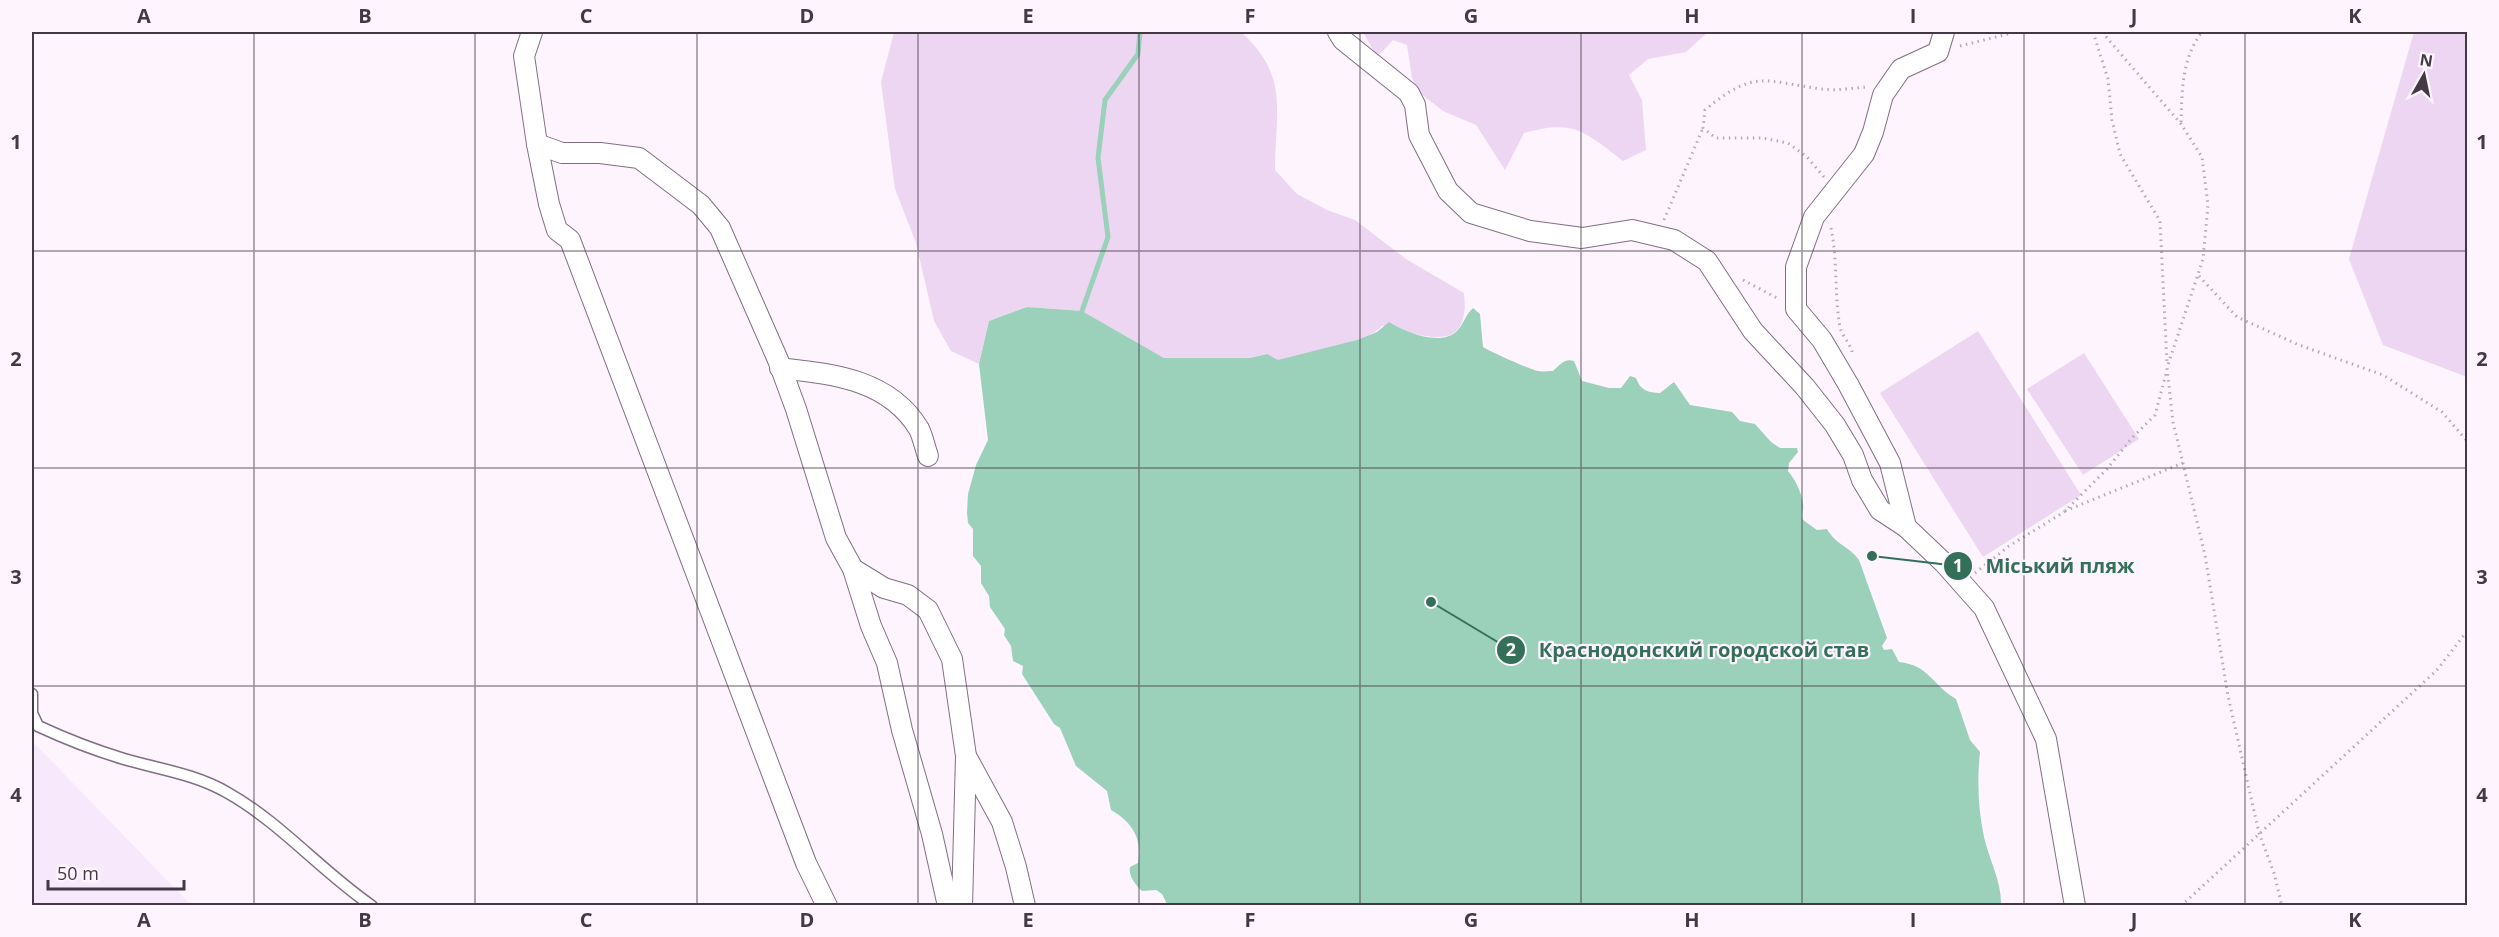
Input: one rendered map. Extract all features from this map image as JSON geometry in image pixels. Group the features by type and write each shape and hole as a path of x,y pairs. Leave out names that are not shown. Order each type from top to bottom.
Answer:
{"street":[{"path":"532,32 524,56 537,144 549,204 557,230 570,240 806,863 827,906"},
{"path":"1338,32 1343,40 1409,93 1415,105 1419,135 1448,191 1471,213 1530,231 1582,238 1632,230 1674,240 1707,261 1753,331 1805,387 1836,425 1853,455 1862,480 1880,510 1906,527 1984,608 2046,739 2075,906"},
{"path":"1906,527 1890,463 1822,340 1796,309 1796,267 1814,217 1864,154 1873,132 1883,95 1901,69 1938,52 1944,32"},
{"path":"537,144 562,153 600,153 639,158 701,205 720,228 780,368 836,538 853,569 871,626 887,663 902,730 932,834 948,906"},
{"path":"780,368 832,374 868,384 897,404 919,430 928,456"},
{"path":"853,569 884,588 908,595 928,610 952,659 966,756 962,906"},
{"path":"966,756 1002,822 1025,906"}],"lane":[{"path":"32,694 32,713 38,726 122,759 193,777 227,792 272,822 342,885 372,906"}],"path":[{"path":"1938,52 2016,32"},
{"path":"2093,32 2108,79 2112,120 2120,154 2160,221 2173,422 2205,555 2228,696 2259,833 2274,873 2282,906"},
{"path":"2064,512 2107,469 2131,439 2155,415 2203,259 2208,206 2202,157 2181,124 2102,32"},
{"path":"2181,124 2182,87 2191,46 2202,32"},
{"path":"1657,236 1703,128 1705,110 1722,96 1741,85 1760,80 1824,90 1871,87"},
{"path":"1703,128 1716,138 1762,138 1788,143 1807,157 1824,177 1836,251 1836,298 1840,327 1852,349 1853,361"},
{"path":"2198,276 2237,316 2299,345 2383,375 2442,412 2468,442"},
{"path":"1736,277 1796,309"},
{"path":"1829,322 1840,327"},
{"path":"1962,583 2009,546 2064,512 2183,463"},
{"path":"2181,906 2437,670 2468,630"}],"shaded area":[{"path":"894,32 1241,32 1257,48 1273,80 1277,112 1275,170 1297,194 1327,210 1355,220 1406,259 1464,293 1464,313 1460,327 1452,334 1441,337 1382,326 1375,332 1349,343 1278,361 1266,354 1250,358 1164,358 1082,311 1027,307 989,321 979,364 951,351 934,321 916,243 895,189 881,82"},
{"path":"1363,32 1708,32 1686,52 1648,59 1629,75 1642,100 1646,150 1623,161 1599,142 1578,131 1555,127 1524,133 1505,170 1476,125 1443,111 1420,93 1412,78 1407,45 1393,40 1377,57"},
{"path":"2414,32 2467,32 2467,377 2383,345 2349,259"},
{"path":"1027,307 1082,311 1164,358 1250,358 1267,354 1278,360 1357,340 1377,332 1389,322 1423,336 1441,338 1450,336 1457,331 1473,308 1480,314 1483,347 1519,364 1538,371 1553,371 1560,364 1571,360 1574,361 1582,381 1609,388 1621,388 1630,376 1636,378 1642,388 1652,392 1660,393 1674,382 1690,405 1732,412 1740,421 1755,424 1771,442 1780,448 1797,448 1798,452 1789,463 1788,471 1801,495 1803,520 1817,530 1827,529 1859,560 1887,638 1882,646 1884,650 1892,649 1899,662 1924,671 1956,699 1970,740 1980,752 1978,784 1980,816 1999,888 2001,905 1168,906 1162,894 1156,890 1142,891 1130,874 1130,867 1138,863 1139,854 1134,832 1125,820 1111,810 1107,791 1076,766 1060,728 1054,724 1022,674 1023,666 1013,661 1011,646 1004,635 1005,629 990,607 989,596 981,583 981,566 973,556 973,529 968,523 967,513 968,494 976,465 988,440 979,364 989,321"},
{"path":"1978,331 2081,495 1983,557 1880,393"},
{"path":"2084,353 2139,439 2083,475 2027,389"},
{"path":"32,741 191,905 32,905"}],"waterway":[{"path":"1082,311 1108,237 1098,158 1105,100 1138,54 1140,32"}],"place":[{"name":"Міський пляж","path":"1872,556"},
{"name":"Краснодонский городской став","path":"1431,602"}]}
